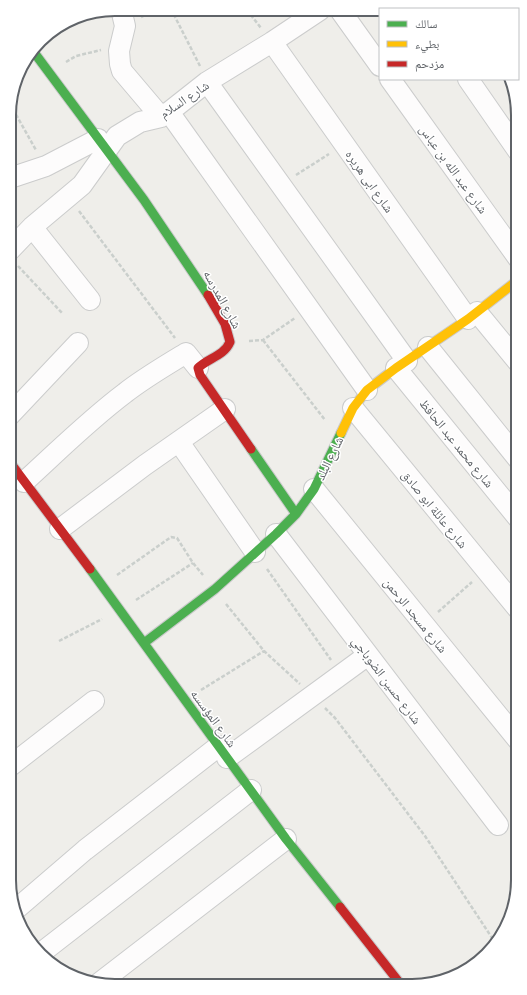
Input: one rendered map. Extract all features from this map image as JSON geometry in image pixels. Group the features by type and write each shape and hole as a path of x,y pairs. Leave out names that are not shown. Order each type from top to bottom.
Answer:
{"street":[{"path":"123,16 125,26 119,51 122,71 165,115 367,390"},
{"name":"شارع السلام","path":"16,251 32,227 69,197 86,180 102,145 140,122 165,115 207,82 311,16"},
{"path":"344,16 379,65"},
{"name":"شارع ابى هريره","path":"272,42 344,144 473,316 511,355"},
{"name":"شارع المدرسه","path":"37,56 166,230 195,274 230,333 230,342 223,352 201,364 198,368"},
{"name":"شارع عبد الله بن عباس","path":"391,80 511,248"},
{"path":"469,80 511,140"},
{"name":"شارع محمد عبد الحافظ","path":"207,82 281,185 401,365 511,509"},
{"path":"16,176 102,145"},
{"path":"32,227 90,300"},
{"name":"شارع البلد","path":"144,643 215,589 296,514 314,489 353,408 367,390 473,316 511,286"},
{"path":"16,409 78,343"},
{"path":"428,347 511,450"},
{"path":"24,482 124,394 154,372 186,353 198,368 200,375 225,409 296,514"},
{"name":"شارع عائلة ابو صادق","path":"353,408 511,600"},
{"path":"60,529 145,465 225,409"},
{"path":"179,442 255,552"},
{"name":"شارع المؤسسه","path":"16,470 186,700 286,839 396,979"},
{"name":"شارع مسجد الرحمن","path":"314,489 511,731"},
{"name":"شارع حسين الضوباجي","path":"276,534 498,825"},
{"path":"20,906 85,850 223,752 314,696 368,655"},
{"path":"16,762 94,701"},
{"path":"46,950 251,790"},
{"path":"105,978 286,839"}],"path":[{"path":"175,16 207,82"},
{"path":"50,73 76,56 96,50 119,51"},
{"path":"281,185 344,144"},
{"path":"69,197 186,353"},
{"path":"16,261 63,314"},
{"path":"230,342 264,340 308,308"},
{"path":"264,340 339,438"},
{"path":"59,641 120,610 193,563 177,538 171,537 102,586"},
{"path":"255,552 341,675"},
{"path":"424,624 486,570"},
{"path":"215,589 264,651 314,696 335,718 425,836 492,938"},
{"path":"186,700 264,651"}],"traffic: fast":[{"path":"36,56 144,200 208,295"},
{"path":"144,643 215,589 296,514 314,489 341,433"},
{"path":"251,449 296,514"},
{"path":"90,569 286,839 340,907"}],"traffic: slow":[{"path":"341,433 353,408 367,390 396,368 468,319 511,285"}],"traffic: jam":[{"path":"208,295 225,324 230,342 224,351 198,368 200,375 251,449"},
{"path":"16,470 90,569"},
{"path":"340,907 397,979"}]}
